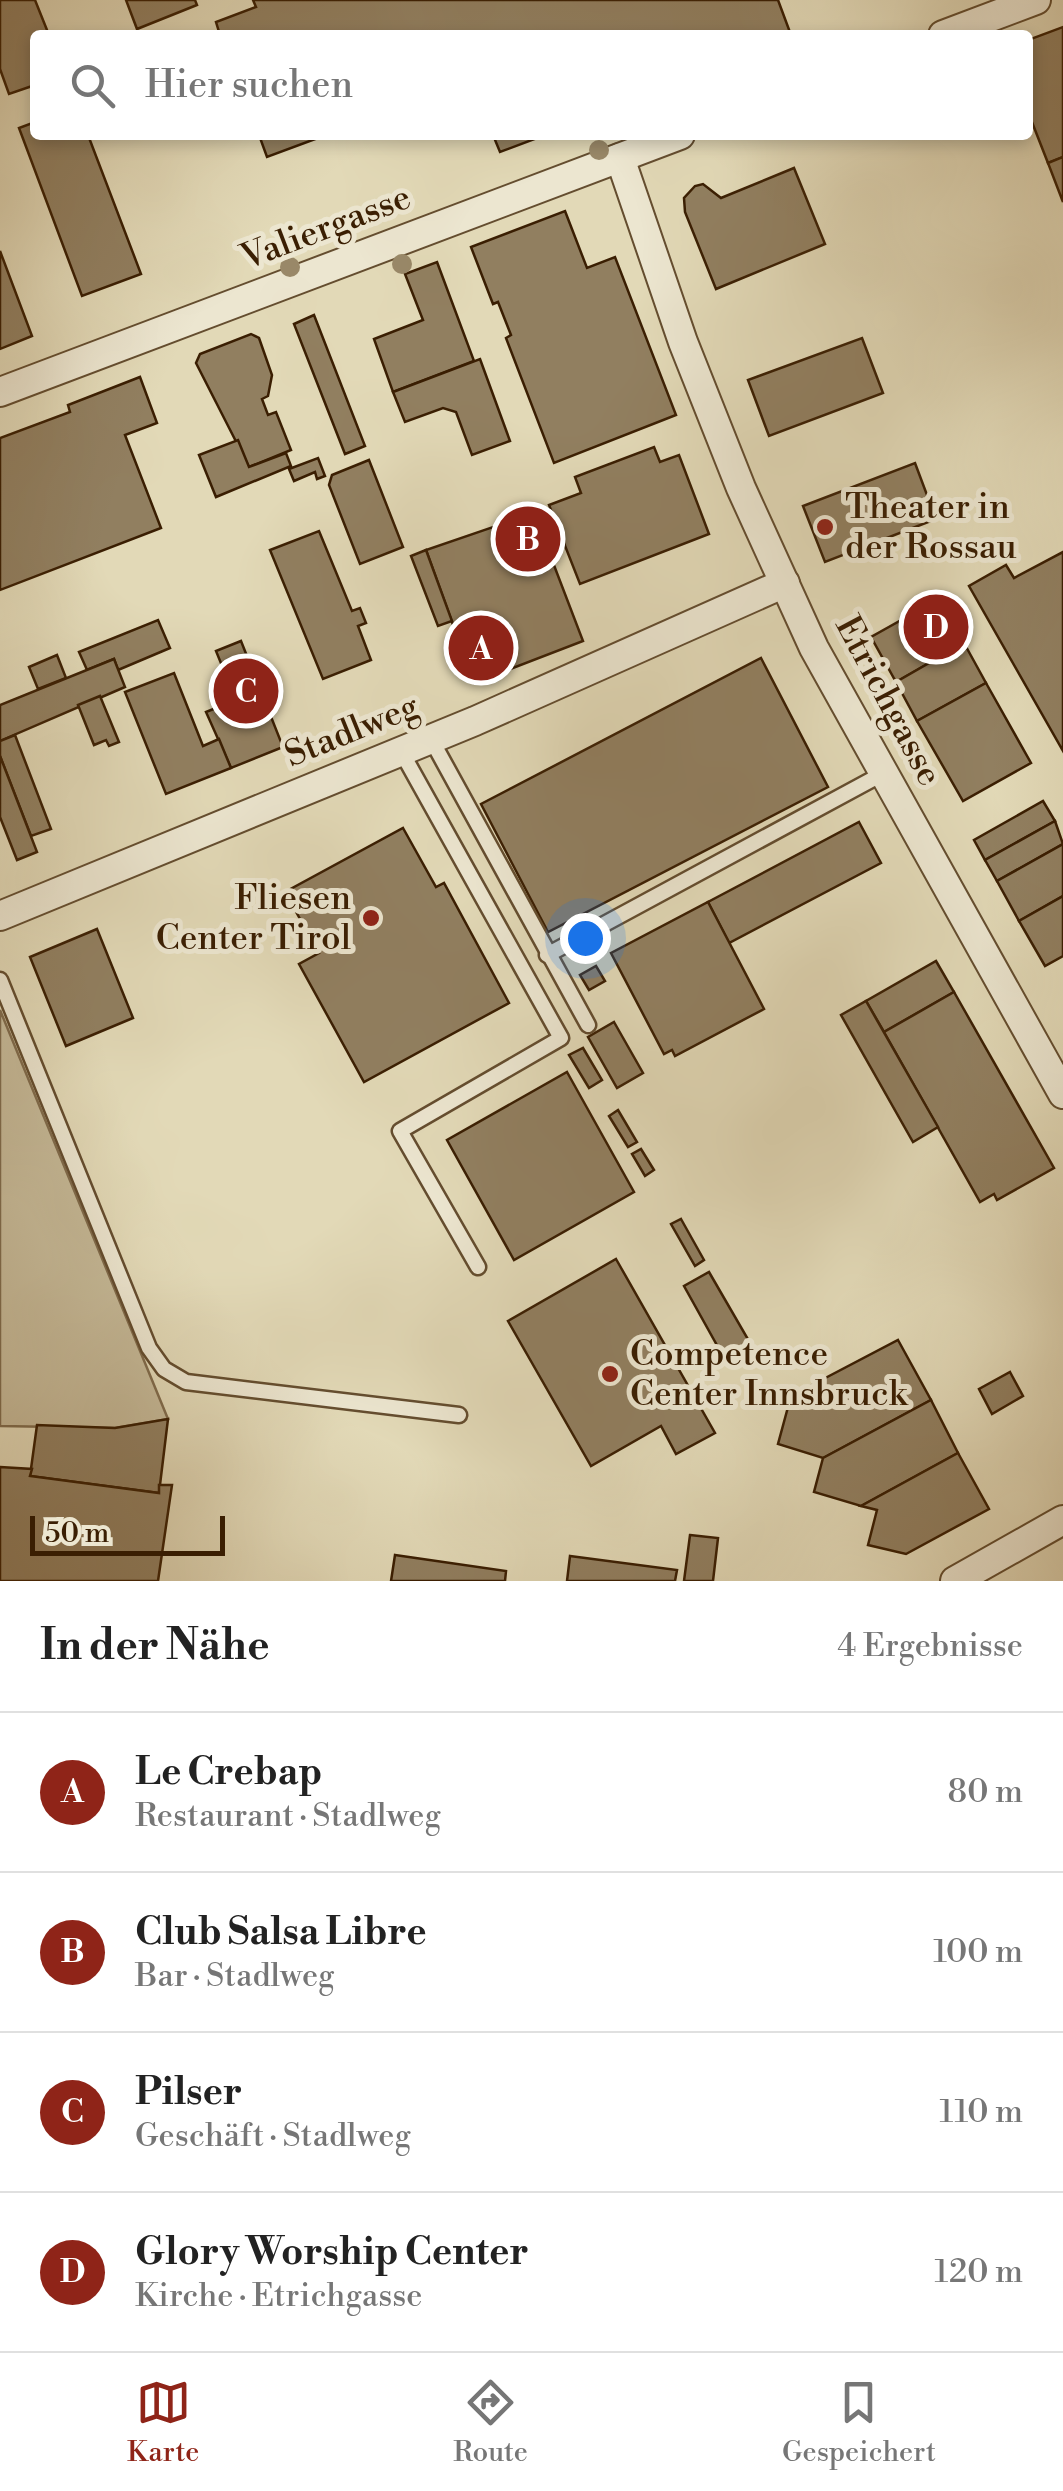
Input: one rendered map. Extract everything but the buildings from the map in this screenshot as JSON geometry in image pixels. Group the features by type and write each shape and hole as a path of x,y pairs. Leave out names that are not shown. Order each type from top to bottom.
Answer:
{"street":[{"path":"956,30 1036,0"},
{"name":"Valiergasse","path":"0,392 667,140"},
{"name":"Etrichgasse","path":"620,158 683,342 814,648 1063,1094"},
{"name":"Stadlweg","path":"0,916 401,752 784,583"},
{"path":"955,1581 991,1572 1063,1520"}],"lane":[{"path":"431,739 588,1025"},
{"path":"401,752 561,1038 400,1131 478,1268"},
{"path":"547,955 884,773"},
{"path":"0,980 149,1348 164,1369 186,1382 459,1415"}],"shaded area":[{"path":"0,1010 168,1419 115,1428 0,1426"}],"place":[{"name":"Theater in der Rossau","path":"825,527"},
{"name":"Club Salsa Libre","path":"528,539"},
{"name":"Glory Worship Center","path":"936,627"},
{"name":"Le Crebap","path":"481,648"},
{"name":"Pilser","path":"246,691"},
{"name":"Fliesen Center Tirol","path":"371,918"},
{"name":"Competence Center Innsbruck","path":"610,1374"}]}
